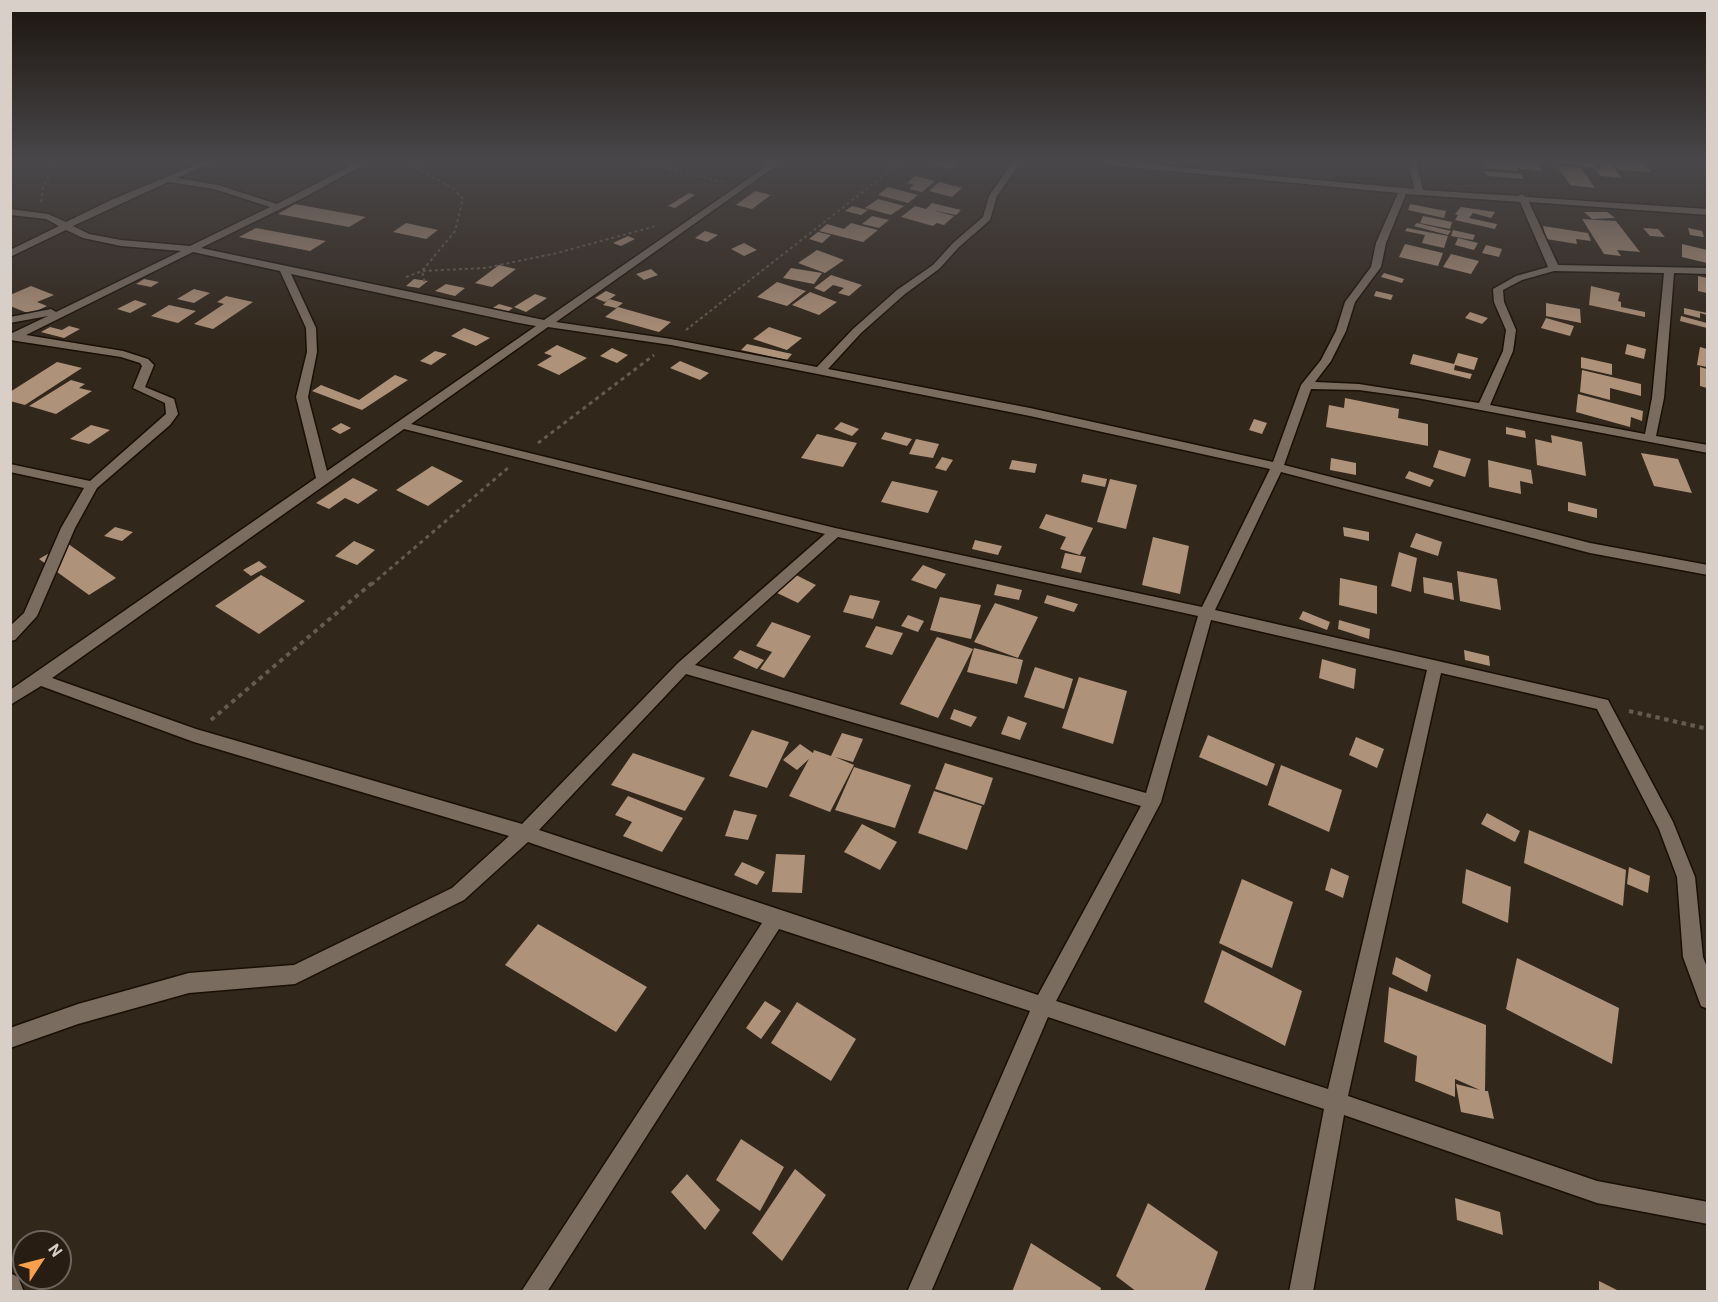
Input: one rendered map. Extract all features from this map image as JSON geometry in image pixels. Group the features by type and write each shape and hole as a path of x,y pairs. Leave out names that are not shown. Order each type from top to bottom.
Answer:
{"street":[{"path":"59,224 86,236 121,243 190,249 519,320 821,370 1030,412 1277,466 1590,548 1707,570"},
{"path":"10,254 74,224"},
{"path":"13,337 240,224"},
{"path":"10,699 687,224"},
{"path":"821,370 857,331 902,292 936,267 956,245 980,224"},
{"path":"919,1292 1042,1007 1152,802 1206,613 1277,466 1307,385 1326,361 1341,331 1350,302 1376,267 1381,243 1392,224"},
{"path":"1534,224 1554,267"},
{"path":"1484,406 1508,351 1511,330 1499,302 1498,289 1519,278 1554,267 1707,271"},
{"path":"1650,436 1658,398 1668,269"},
{"path":"285,271 311,328 312,352 302,397 322,480"},
{"path":"10,320 74,307"},
{"path":"10,636 30,616 68,528 92,486 166,422 172,414 170,401 139,388 148,365 144,361 123,354 13,337"},
{"path":"1307,385 1359,387 1484,406 1650,436 1707,449"},
{"path":"401,425 835,532 1206,613 1602,704 1668,826 1686,878 1693,957 1707,999"},
{"path":"10,468 92,486"},
{"path":"10,1038 78,1014 189,983 296,974 458,894 525,833 683,667 835,532"},
{"path":"683,667 1152,802"},
{"path":"1301,1292 1336,1102 1435,667"},
{"path":"39,679 194,735 525,833 775,919 1336,1102 1596,1192 1707,1212"},
{"path":"533,1292 775,919"},
{"path":"10,1285 12,1292"}],"path":[{"path":"422,271 455,231 457,224"},
{"path":"377,288 422,271 485,268 557,253 667,224"},
{"path":"422,271 426,285"},
{"path":"1602,704 1707,729"}],"building":[{"path":"331,224 355,224 349,227"},
{"path":"405,224 438,230 426,239 393,232"},
{"path":"827,224 844,229 854,224 878,230 863,242 819,231"},
{"path":"862,224 884,224 879,228"},
{"path":"1420,224 1451,231 1448,235 1414,226"},
{"path":"1424,224 1451,224 1450,229"},
{"path":"1472,224 1497,224 1495,229"},
{"path":"1585,224 1618,224 1640,252 1617,250 1621,256 1604,254"},
{"path":"1543,226 1588,233 1591,241 1576,239 1577,244 1546,239"},
{"path":"256,228 326,241 310,251 239,237"},
{"path":"1407,228 1448,236 1444,248 1422,243 1425,235 1405,231"},
{"path":"1643,228 1658,229 1665,237 1650,236"},
{"path":"1688,228 1702,231 1704,237 1690,235"},
{"path":"1453,230 1475,235 1473,240 1451,236"},
{"path":"705,231 718,235 707,242 695,238"},
{"path":"818,232 831,235 822,243 809,239"},
{"path":"628,236 635,239 621,246 613,243"},
{"path":"1458,238 1478,243 1474,250 1455,245"},
{"path":"744,243 757,250 744,256 731,249"},
{"path":"1405,244 1443,253 1438,266 1399,257"},
{"path":"1682,244 1707,250 1707,263 1682,257"},
{"path":"1486,245 1502,249 1499,257 1482,253"},
{"path":"817,250 844,260 825,273 798,263"},
{"path":"1451,254 1479,261 1471,274 1443,267"},
{"path":"499,265 516,269 492,287 475,283"},
{"path":"791,268 822,273 814,284 783,278"},
{"path":"651,269 658,275 644,280 636,274"},
{"path":"1384,273 1404,279 1402,283 1381,277"},
{"path":"831,275 862,285 849,296 838,293 844,288 833,285 824,292 814,288"},
{"path":"1698,276 1707,278 1707,293 1698,291"},
{"path":"144,279 159,282 151,287 136,284"},
{"path":"414,279 428,281 419,288 406,286"},
{"path":"777,282 806,291 787,306 757,297"},
{"path":"446,284 465,288 455,296 435,291"},
{"path":"31,286 54,295 37,302 47,306 30,314 10,306 10,295"},
{"path":"1591,286 1620,293 1618,301 1621,302 1621,307 1645,312 1645,317 1589,305"},
{"path":"194,289 210,293 194,303 177,299"},
{"path":"606,291 616,295 605,302 595,298"},
{"path":"1376,291 1393,295 1391,300 1374,296"},
{"path":"810,292 837,302 819,315 792,305"},
{"path":"535,294 547,298 526,312 514,307"},
{"path":"226,296 253,302 213,329 194,324 224,304 217,302"},
{"path":"609,299 623,303 616,308 603,305"},
{"path":"135,300 147,304 130,313 117,309"},
{"path":"1546,303 1580,309 1581,323 1546,316"},
{"path":"499,304 513,308 504,314 491,309"},
{"path":"169,305 196,311 178,323 151,316"},
{"path":"618,307 671,322 659,332 605,317"},
{"path":"1684,308 1707,313 1707,315 1700,313 1700,318 1684,314"},
{"path":"1470,312 1488,318 1482,324 1465,318"},
{"path":"1681,316 1707,323 1707,328 1680,321"},
{"path":"1546,318 1574,326 1570,336 1541,328"},
{"path":"69,326 80,329 64,338 41,332 50,327 62,330"},
{"path":"769,327 802,338 787,350 753,339"},
{"path":"464,328 490,338 476,346 451,336"},
{"path":"747,344 792,354 787,360 741,350"},
{"path":"1627,344 1646,349 1644,359 1625,354"},
{"path":"557,345 587,358 559,375 537,365 552,356 544,353"},
{"path":"1700,347 1707,349 1707,367 1697,365"},
{"path":"612,348 628,355 617,363 600,356"},
{"path":"435,351 447,354 431,365 420,361"},
{"path":"1458,353 1478,358 1474,370 1455,365 1454,370 1472,374 1470,379 1410,364 1413,354 1454,364"},
{"path":"1581,357 1612,364 1612,375 1581,368"},
{"path":"680,361 709,373 700,380 670,368"},
{"path":"57,362 82,368 25,405 10,401 10,392"},
{"path":"1700,367 1707,369 1707,388 1700,386"},
{"path":"1582,370 1641,384 1641,396 1610,388 1610,400 1580,392"},
{"path":"395,375 408,380 362,410 312,391 321,385 359,400"},
{"path":"71,380 85,384 79,388 92,391 56,414 29,406"},
{"path":"1578,394 1643,411 1642,421 1631,417 1630,427 1576,412"},
{"path":"1345,398 1399,409 1398,418 1428,424 1428,446 1326,427 1329,405 1344,408"},
{"path":"1254,419 1267,423 1262,434 1249,430"},
{"path":"841,422 859,429 852,436 834,429"},
{"path":"341,423 351,428 340,434 331,429"},
{"path":"91,425 110,430 89,444 70,439"},
{"path":"1506,427 1525,431 1526,438 1506,434"},
{"path":"885,432 912,439 907,446 881,439"},
{"path":"817,434 857,443 843,467 801,458"},
{"path":"1551,435 1582,442 1586,476 1537,465 1535,439 1552,443"},
{"path":"916,439 939,444 933,458 909,454"},
{"path":"1439,450 1471,459 1465,477 1433,467"},
{"path":"1641,453 1678,459 1692,493 1654,486"},
{"path":"942,457 953,460 946,471 935,468"},
{"path":"1331,458 1356,463 1356,475 1330,470"},
{"path":"1012,460 1037,464 1035,473 1009,469"},
{"path":"1488,460 1531,470 1533,484 1520,481 1521,494 1489,487"},
{"path":"432,466 463,481 428,506 396,490"},
{"path":"1409,471 1434,480 1430,487 1405,478"},
{"path":"1083,474 1107,479 1105,487 1081,482"},
{"path":"353,478 378,490 358,504 345,498 329,509 316,503"},
{"path":"1110,479 1137,485 1126,529 1097,522"},
{"path":"892,481 938,491 928,513 881,502"},
{"path":"1568,502 1597,509 1597,518 1568,511"},
{"path":"1046,514 1093,528 1080,555 1060,549 1066,537 1039,528"},
{"path":"115,527 133,532 122,541 104,536"},
{"path":"1343,527 1369,532 1369,541 1344,536"},
{"path":"1416,533 1442,542 1438,556 1410,547"},
{"path":"1153,537 1189,546 1180,594 1142,585"},
{"path":"975,540 1002,546 998,555 972,549"},
{"path":"354,541 375,550 357,565 335,556"},
{"path":"67,543 116,578 89,595 39,559"},
{"path":"1399,552 1417,558 1411,592 1391,586"},
{"path":"1065,553 1086,557 1081,573 1061,568"},
{"path":"259,561 267,567 251,576 243,570"},
{"path":"923,565 946,574 936,589 911,580"},
{"path":"1457,571 1497,579 1501,610 1460,601"},
{"path":"794,574 816,585 798,603 775,592"},
{"path":"261,575 305,601 259,634 215,606"},
{"path":"1423,577 1452,583 1454,600 1424,593"},
{"path":"1340,578 1377,586 1377,614 1339,605"},
{"path":"997,584 1022,590 1019,600 994,595"},
{"path":"850,595 880,601 873,619 843,612"},
{"path":"1047,595 1078,604 1074,612 1044,603"},
{"path":"940,597 981,605 971,639 930,630"},
{"path":"995,603 1038,617 1018,658 974,642"},
{"path":"1303,611 1330,622 1327,630 1299,619"},
{"path":"908,615 924,621 918,632 901,626"},
{"path":"1339,620 1370,629 1369,639 1338,629"},
{"path":"772,622 811,636 784,678 760,669 772,652 756,646"},
{"path":"876,626 903,633 892,655 865,647"},
{"path":"937,637 973,649 938,718 900,704"},
{"path":"974,648 1023,660 1017,684 967,672"},
{"path":"740,650 764,660 757,669 733,658"},
{"path":"1464,650 1489,656 1490,666 1465,660"},
{"path":"1322,659 1356,669 1354,689 1319,678"},
{"path":"1035,667 1073,679 1064,709 1024,697"},
{"path":"1079,677 1127,691 1113,744 1062,728"},
{"path":"954,709 977,717 971,727 950,719"},
{"path":"1008,716 1027,723 1020,740 1001,734"},
{"path":"752,730 789,742 767,788 729,776"},
{"path":"842,733 863,739 853,762 835,757 854,765 830,812 789,796 809,759 797,770 783,760 800,744 813,753 814,750 831,756"},
{"path":"1208,735 1275,764 1267,786 1199,757"},
{"path":"1356,737 1384,749 1377,768 1349,755"},
{"path":"633,753 705,778 685,811 611,785"},
{"path":"945,763 993,778 984,805 935,789"},
{"path":"1281,765 1342,790 1329,832 1268,805"},
{"path":"854,767 911,785 895,828 835,810"},
{"path":"934,791 982,806 967,850 918,833"},
{"path":"628,796 683,818 662,852 623,836 632,822 615,815"},
{"path":"734,810 757,815 748,840 725,836"},
{"path":"1487,813 1520,831 1515,842 1481,824"},
{"path":"862,824 897,842 880,870 844,852"},
{"path":"1529,830 1626,870 1623,906 1524,863"},
{"path":"776,854 805,855 802,893 772,892"},
{"path":"742,862 765,872 757,885 734,875"},
{"path":"1629,867 1650,876 1648,893 1627,884"},
{"path":"1331,868 1349,876 1343,898 1325,890"},
{"path":"1466,869 1511,887 1508,923 1462,903"},
{"path":"1242,879 1293,902 1272,968 1219,943"},
{"path":"538,924 647,987 616,1032 505,965"},
{"path":"1222,950 1302,991 1285,1046 1204,1002"},
{"path":"1396,957 1431,975 1427,992 1392,974"},
{"path":"1517,958 1619,1008 1612,1064 1506,1009"},
{"path":"1389,987 1486,1025 1485,1091 1488,1091 1494,1119 1461,1112 1456,1084 1480,1090 1455,1079 1455,1097 1415,1081 1417,1056 1384,1042"},
{"path":"765,1001 781,1011 761,1039 746,1028"},
{"path":"797,1002 856,1039 831,1081 771,1043"},
{"path":"741,1139 784,1167 760,1211 716,1180"},
{"path":"795,1169 826,1195 782,1261 752,1233"},
{"path":"687,1174 720,1210 705,1230 671,1192"},
{"path":"1455,1198 1500,1212 1503,1235 1457,1220"},
{"path":"1148,1203 1218,1252 1204,1292 1137,1292 1116,1276"},
{"path":"1031,1243 1101,1288 1100,1292 1012,1292"},
{"path":"1599,1281 1621,1292 1599,1292"}]}
